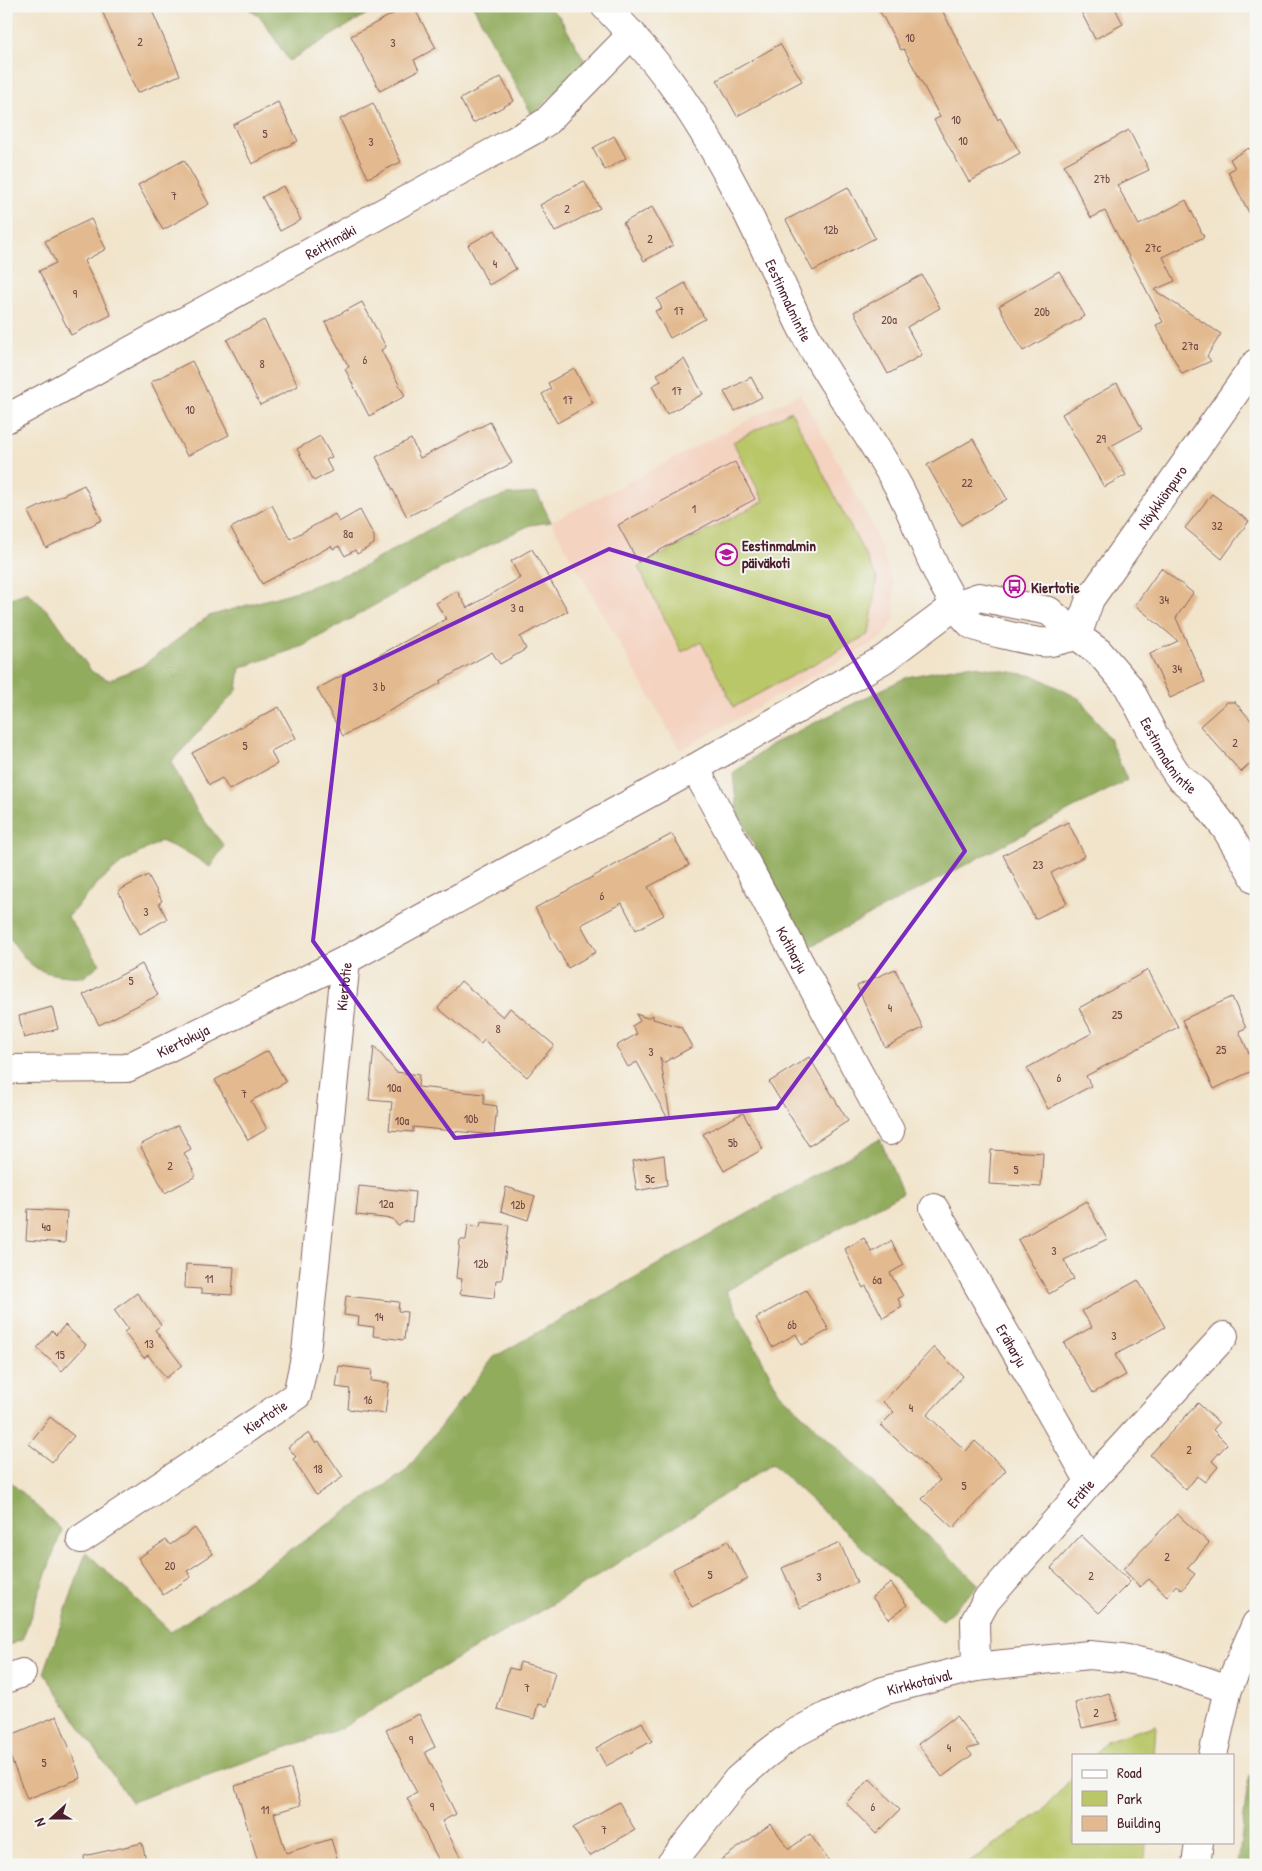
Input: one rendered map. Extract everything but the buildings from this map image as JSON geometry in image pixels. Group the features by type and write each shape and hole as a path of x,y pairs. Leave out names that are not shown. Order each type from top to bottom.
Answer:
{"street":[{"name":"Eestinmalmintie","path":"605,6 632,34 668,78 699,124 767,250 795,313 884,460 913,513 943,584 956,605 979,597 1049,611 1077,636 1099,652 1128,686 1165,756 1180,777 1198,793 1226,829 1254,871"},
{"name":"Reittimäki","path":"6,419 532,131 546,122 632,34"},
{"name":"Nöykkiönpuro","path":"1077,636 1090,599 1256,363"},
{"name":"Kiertotie","path":"81,1539 297,1395 306,1353 346,960 695,768 884,658 956,605"},
{"name":"Kotiharju","path":"695,768 890,1131"},
{"name":"Kiertokuja","path":"6,1072 11,1069 127,1068 346,960"},
{"name":"Eräharju","path":"934,1208 1090,1482"},
{"name":"Erätie","path":"976,1667 975,1621 986,1601 1090,1482 1224,1336"},
{"path":"1213,1754 1228,1689 1256,1624"},
{"name":"Kirkkotaival","path":"670,1865 737,1780 764,1756 793,1734 829,1715 883,1691 976,1667 1089,1655 1114,1657 1161,1666 1228,1689"},
{"path":"1196,1865 1199,1844"}],"highlighted area":[{"path":"609,549 829,617 965,851 777,1108 455,1138 313,941 344,676"}],"shaded area":[{"name":"Eestinmalmin päiväkoti","path":"800,393 871,523 894,585 895,619 882,638 680,750 551,522"}],"green space":[{"path":"245,6 380,6 289,61 262,19"},
{"path":"473,6 546,6 559,16 586,63 532,115"},
{"path":"791,411 877,578 869,634 734,707 701,642 682,652 638,567 764,501 733,442"},
{"path":"537,493 551,522 530,525 424,577 303,646 240,668 237,690 171,762 197,811 224,846 210,867 190,854 161,841 123,862 98,883 68,917 100,964 84,977 45,972 30,963 6,932 6,600 27,592 52,615 92,672 109,680 142,666 209,616 301,590 359,569 465,509 506,495"},
{"path":"968,665 1035,676 1080,699 1109,738 1127,780 807,948 737,812 733,773 772,744 907,677"},
{"path":"880,1139 902,1193 726,1291 779,1392 979,1585 942,1621 772,1464 563,1598 449,1663 342,1728 131,1802 44,1673 86,1552 171,1632 406,1471 494,1357"},
{"path":"6,1478 62,1530 22,1640 6,1646"},
{"path":"1156,1725 1154,1754 1095,1754 1106,1741"},
{"path":"1249,1775 1256,1776 1256,1865 1238,1865"},
{"path":"1072,1778 1072,1844 1146,1844 1145,1865 966,1865 1041,1812"}],"place":[{"name":"Eestinmalmin päiväkoti","path":"726,554"},
{"name":"Kiertotie","path":"1015,587"}]}
